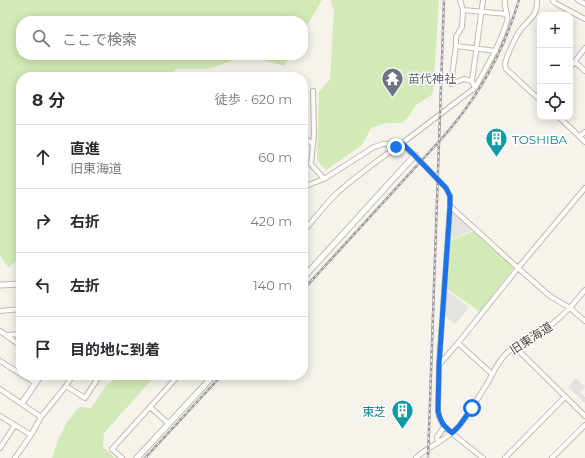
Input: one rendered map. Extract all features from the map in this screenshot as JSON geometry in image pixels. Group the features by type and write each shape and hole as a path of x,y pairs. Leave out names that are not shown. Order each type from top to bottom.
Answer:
{"street":[{"path":"460,0 463,10 462,27 456,37 451,84 464,79 472,82"},
{"path":"475,88 472,82 483,0"},
{"path":"308,226 336,194 378,160 475,88 496,51 508,19 504,3 505,0"},
{"path":"537,0 536,13 519,33 505,64 506,69 537,97"},
{"path":"554,0 553,1 555,4 585,19"},
{"path":"578,0 585,4"},
{"path":"463,10 507,14"},
{"path":"456,46 496,51"},
{"path":"573,64 585,48"},
{"path":"575,62 585,71"},
{"path":"313,91 314,134 311,164 324,179"},
{"path":"562,120 585,142"},
{"path":"580,136 585,132"},
{"path":"308,140 313,144"},
{"path":"308,184 324,179 374,147 383,144 402,143 446,188 450,196 450,206 439,365 438,411 444,427 482,458"},
{"path":"308,273 415,155"},
{"path":"439,365 585,188"},
{"path":"450,206 550,296 570,308 585,321"},
{"path":"0,285 16,284"},
{"name":"旧東海道","path":"416,458 429,448 438,444 459,426 472,408 499,363 510,351 554,324 585,290"},
{"path":"0,311 16,310"},
{"path":"0,331 16,342"},
{"path":"6,335 16,334"},
{"path":"458,343 492,374"},
{"path":"515,347 585,416"},
{"path":"0,361 16,371"},
{"path":"31,380 36,383"},
{"path":"22,403 38,380"},
{"path":"15,458 41,417 70,380"},
{"path":"66,386 85,398 97,380"},
{"path":"122,458 112,449 174,380"},
{"path":"137,458 209,380"},
{"path":"0,389 41,417"},
{"path":"505,458 566,397"},
{"path":"150,407 169,424"},
{"path":"0,416 31,435"},
{"path":"1,445 15,425"},
{"path":"552,458 585,425"},
{"path":"438,444 437,437 444,427"}],"green space":[{"path":"0,0 322,0 308,24 308,16 16,16 16,60 234,60 208,69 176,69 173,72 16,72 16,261 8,267 0,255"},
{"path":"330,0 439,0 433,94 416,105 402,123 386,123 371,128 362,145 326,170 317,160 319,92 330,79 334,10"},
{"path":"261,60 288,60 284,66"},
{"path":"474,231 514,267 480,312 446,289 449,241"},
{"path":"113,380 152,380 104,433 103,447 115,458 52,458 59,438 67,422 79,407 91,408 106,386"}],"shaded area":[{"path":"454,212 473,230 449,240 450,214"},
{"path":"446,291 469,307 456,324 443,315"},
{"path":"576,378 585,387 580,393 585,397 585,403 568,387"}],"railway":[{"path":"428,458 444,0"},
{"path":"308,285 457,121 479,89 498,55 519,0"},
{"path":"145,458 217,380"}],"place":[{"name":"苗代神社","path":"393,98"},
{"name":"TOSHIBA","path":"496,158"},
{"name":"東芝","path":"402,430"}],"route":[{"path":"396,147 402,143 446,188 450,196 439,365 438,411 444,427 452,433 472,408"}]}
